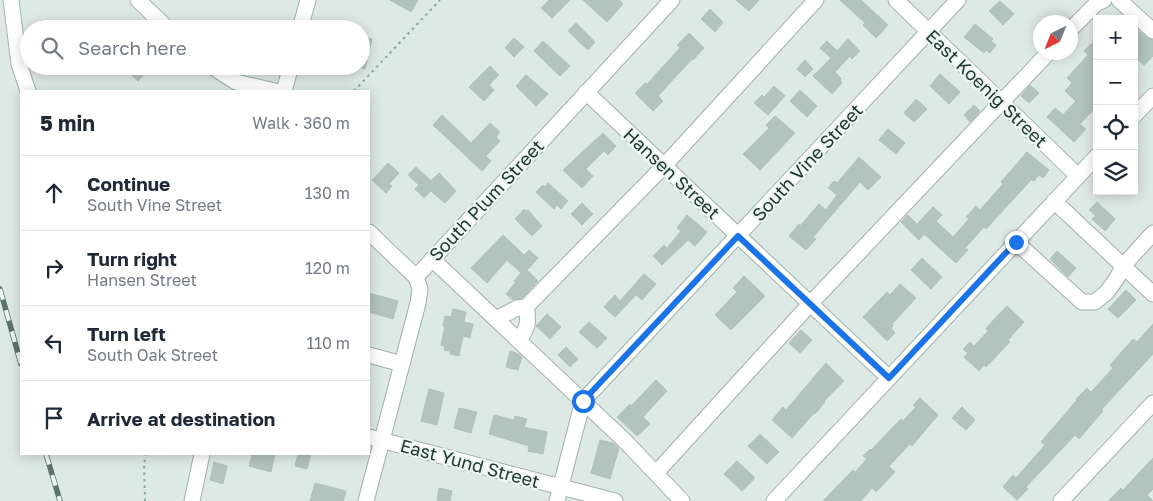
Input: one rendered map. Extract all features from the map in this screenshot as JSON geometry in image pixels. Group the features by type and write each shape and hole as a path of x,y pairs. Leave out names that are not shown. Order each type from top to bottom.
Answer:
{"street":[{"path":"11,0 20,67"},
{"path":"138,0 159,20"},
{"path":"302,20 308,0"},
{"name":"South Plum Street","path":"366,501 375,438 402,364 418,303 420,289 416,277 672,0"},
{"path":"496,319 517,308 526,307 664,166 816,0"},
{"name":"East Koenig Street","path":"896,0 1078,176"},
{"name":"South Vine Street","path":"558,494 583,401 958,0"},
{"path":"1078,22 1097,3 1104,0"},
{"path":"1119,0 1153,31"},
{"path":"656,473 810,304 1041,60"},
{"path":"23,75 28,90"},
{"path":"225,75 249,88 266,90"},
{"path":"284,90 288,75"},
{"name":"Hansen Street","path":"586,92 889,378"},
{"path":"1138,112 1153,96"},
{"path":"774,501 1093,160"},
{"path":"1054,201 1153,294"},
{"path":"370,233 416,277"},
{"path":"1016,242 1082,302 1095,302 1107,292 1118,278 1123,266 1153,233"},
{"path":"432,259 625,441 682,501"},
{"path":"519,340 525,332 529,320 526,307"},
{"path":"370,355 402,364"},
{"path":"1061,501 1153,403"},
{"name":"East Yund Street","path":"375,438 558,494 615,501"},
{"path":"192,501 202,455"}],"path":[{"path":"370,74 440,0"},
{"path":"355,90 369,75"},
{"path":"145,501 144,464 146,455"}],"building":[{"path":"390,0 418,0 411,12"},
{"path":"549,0 570,0 552,18 541,8"},
{"path":"583,0 619,0 623,4 607,22"},
{"path":"736,0 759,0 749,11"},
{"path":"840,0 861,0 888,25 876,38 863,25 865,23"},
{"path":"1000,1 1014,14 1003,25 989,11"},
{"path":"710,9 723,22 715,32 701,19"},
{"path":"576,23 595,42 588,50 568,31"},
{"path":"975,24 993,39 991,41 996,45 990,53 986,50 984,53 964,37"},
{"path":"1138,30 1147,38 1153,40 1153,56 1144,65 1138,60"},
{"path":"689,33 704,48 658,96 663,101 653,111 635,93 645,83 647,84 680,48 677,45"},
{"path":"514,38 524,47 514,57 505,48"},
{"path":"848,39 860,51 852,59 850,56 835,72 841,78 842,83 832,94 813,76 831,58 820,48 827,41 837,51"},
{"path":"543,41 570,66 560,76 534,51"},
{"path":"1093,44 1093,110 1080,124 1086,129 1074,142 1047,117 1055,108 1063,115 1076,101 1065,91 1072,83 1067,78 1088,55 1084,51"},
{"path":"805,60 813,69 805,77 797,69"},
{"path":"490,66 499,75 489,85 494,90 484,101 469,87"},
{"path":"940,74 960,92 949,104 930,86"},
{"path":"132,75 143,75 138,81"},
{"path":"526,75 548,94 536,106 516,86"},
{"path":"1030,85 1039,93 1029,103 1021,96"},
{"path":"774,86 785,96 768,115 754,103 762,95 764,97"},
{"path":"800,90 817,106 807,117 790,101"},
{"path":"916,99 927,109 914,122 904,113"},
{"path":"974,105 980,111 970,122 964,115"},
{"path":"442,115 471,143 490,123 500,132 496,137 500,141 486,156 491,161 482,171 433,125"},
{"path":"775,116 795,133 760,170 743,154 769,128 766,125"},
{"path":"888,129 905,143 896,154 879,140"},
{"path":"603,133 616,146 608,155 604,151 586,169 593,176 582,188 563,170"},
{"path":"1027,152 1049,170 1043,178 1039,175 1034,181 1031,180 986,229 984,227 965,248 968,250 956,263 924,234 919,240 901,222 908,215 917,224 933,207 942,215 936,221 953,237 969,219 966,217 976,206 980,210 1003,184 1001,182"},
{"path":"859,157 881,177 868,190 860,182 813,237 816,239 806,250 789,236 819,204 826,210 837,195 828,188 834,181 837,183"},
{"path":"388,163 399,173 389,184 392,186 386,193 372,180"},
{"path":"416,167 431,181 439,173 456,191 445,203 431,191 424,198 415,189 419,185 408,175"},
{"path":"548,183 568,201 561,209 557,205 554,209 536,192"},
{"path":"1097,202 1115,219 1105,231 1092,219 1096,216 1089,210"},
{"path":"582,203 593,214 582,225 571,214"},
{"path":"524,209 528,210 542,226 532,236 515,219"},
{"path":"687,215 707,232 695,246 688,240 662,265 653,256 664,245 667,248 681,231 677,228"},
{"path":"503,235 524,255 529,250 538,258 527,270 538,281 522,298 513,300 506,294 521,273 507,260 487,283 471,268"},
{"path":"1057,251 1076,268 1068,277 1050,259"},
{"path":"922,258 942,277 931,289 911,270"},
{"path":"644,274 656,284 642,300 636,295 615,317 604,307 615,295 620,301"},
{"path":"744,276 765,296 731,330 715,315 737,292 733,288"},
{"path":"900,284 916,298 892,324 891,328 895,333 887,341 863,317 887,292 890,295"},
{"path":"1126,290 1136,300 1118,318 1108,309"},
{"path":"370,293 398,301 393,319 370,312"},
{"path":"1007,306 1024,322 1008,340 1010,342 986,367 984,365 979,371 964,357 968,353 963,349 970,342 974,346 988,331 986,328"},
{"path":"453,309 466,312 464,322 473,324 470,338 463,336 459,356 450,354 450,351 444,350 445,346 441,345 445,316 451,317"},
{"path":"547,314 561,327 550,339 536,326"},
{"path":"589,322 607,338 597,348 579,332"},
{"path":"1153,324 1153,354 1101,410 1103,411 1079,439 1075,435 1026,487 1028,489 1017,500 1003,487 1013,475 1016,478 1045,445 1041,442 1076,399 1087,388 1091,392 1113,368 1110,365 1133,339 1137,342"},
{"path":"801,330 812,340 800,353 789,343"},
{"path":"566,347 578,359 570,367 558,355"},
{"path":"510,351 522,357 518,370 506,367"},
{"path":"826,363 844,381 792,438 772,420 783,407 786,410"},
{"path":"656,380 667,391 643,417 650,424 637,436 617,417 630,404 631,406"},
{"path":"429,389 444,393 437,425 421,421"},
{"path":"920,398 938,415 912,446 910,444 889,466 895,472 876,492 872,488 861,501 823,501 853,470 855,472 867,459 863,456 901,419 903,421 916,407 913,405"},
{"path":"962,407 975,420 966,430 952,418"},
{"path":"459,408 477,412 471,433 454,428"},
{"path":"494,415 514,420 515,416 527,419 524,427 547,432 543,454 528,451 529,446 489,434"},
{"path":"760,434 779,452 767,464 748,446"},
{"path":"600,440 613,443 619,448 610,479 591,473"},
{"path":"252,455 275,455 271,472 249,466"},
{"path":"298,455 311,455 307,469 295,466"},
{"path":"1153,458 1153,489 1147,495 1153,501 1108,501 1121,488 1123,490"},
{"path":"737,461 755,478 742,491 724,474"},
{"path":"214,462 227,466 223,484 210,480"},
{"path":"315,483 346,491 343,501 310,501"},
{"path":"439,488 452,491 450,501 437,501"}],"railway":[{"path":"0,289 20,360"},
{"path":"46,455 60,501"}],"route":[{"path":"583,401 738,236 889,378 1016,242"}]}
